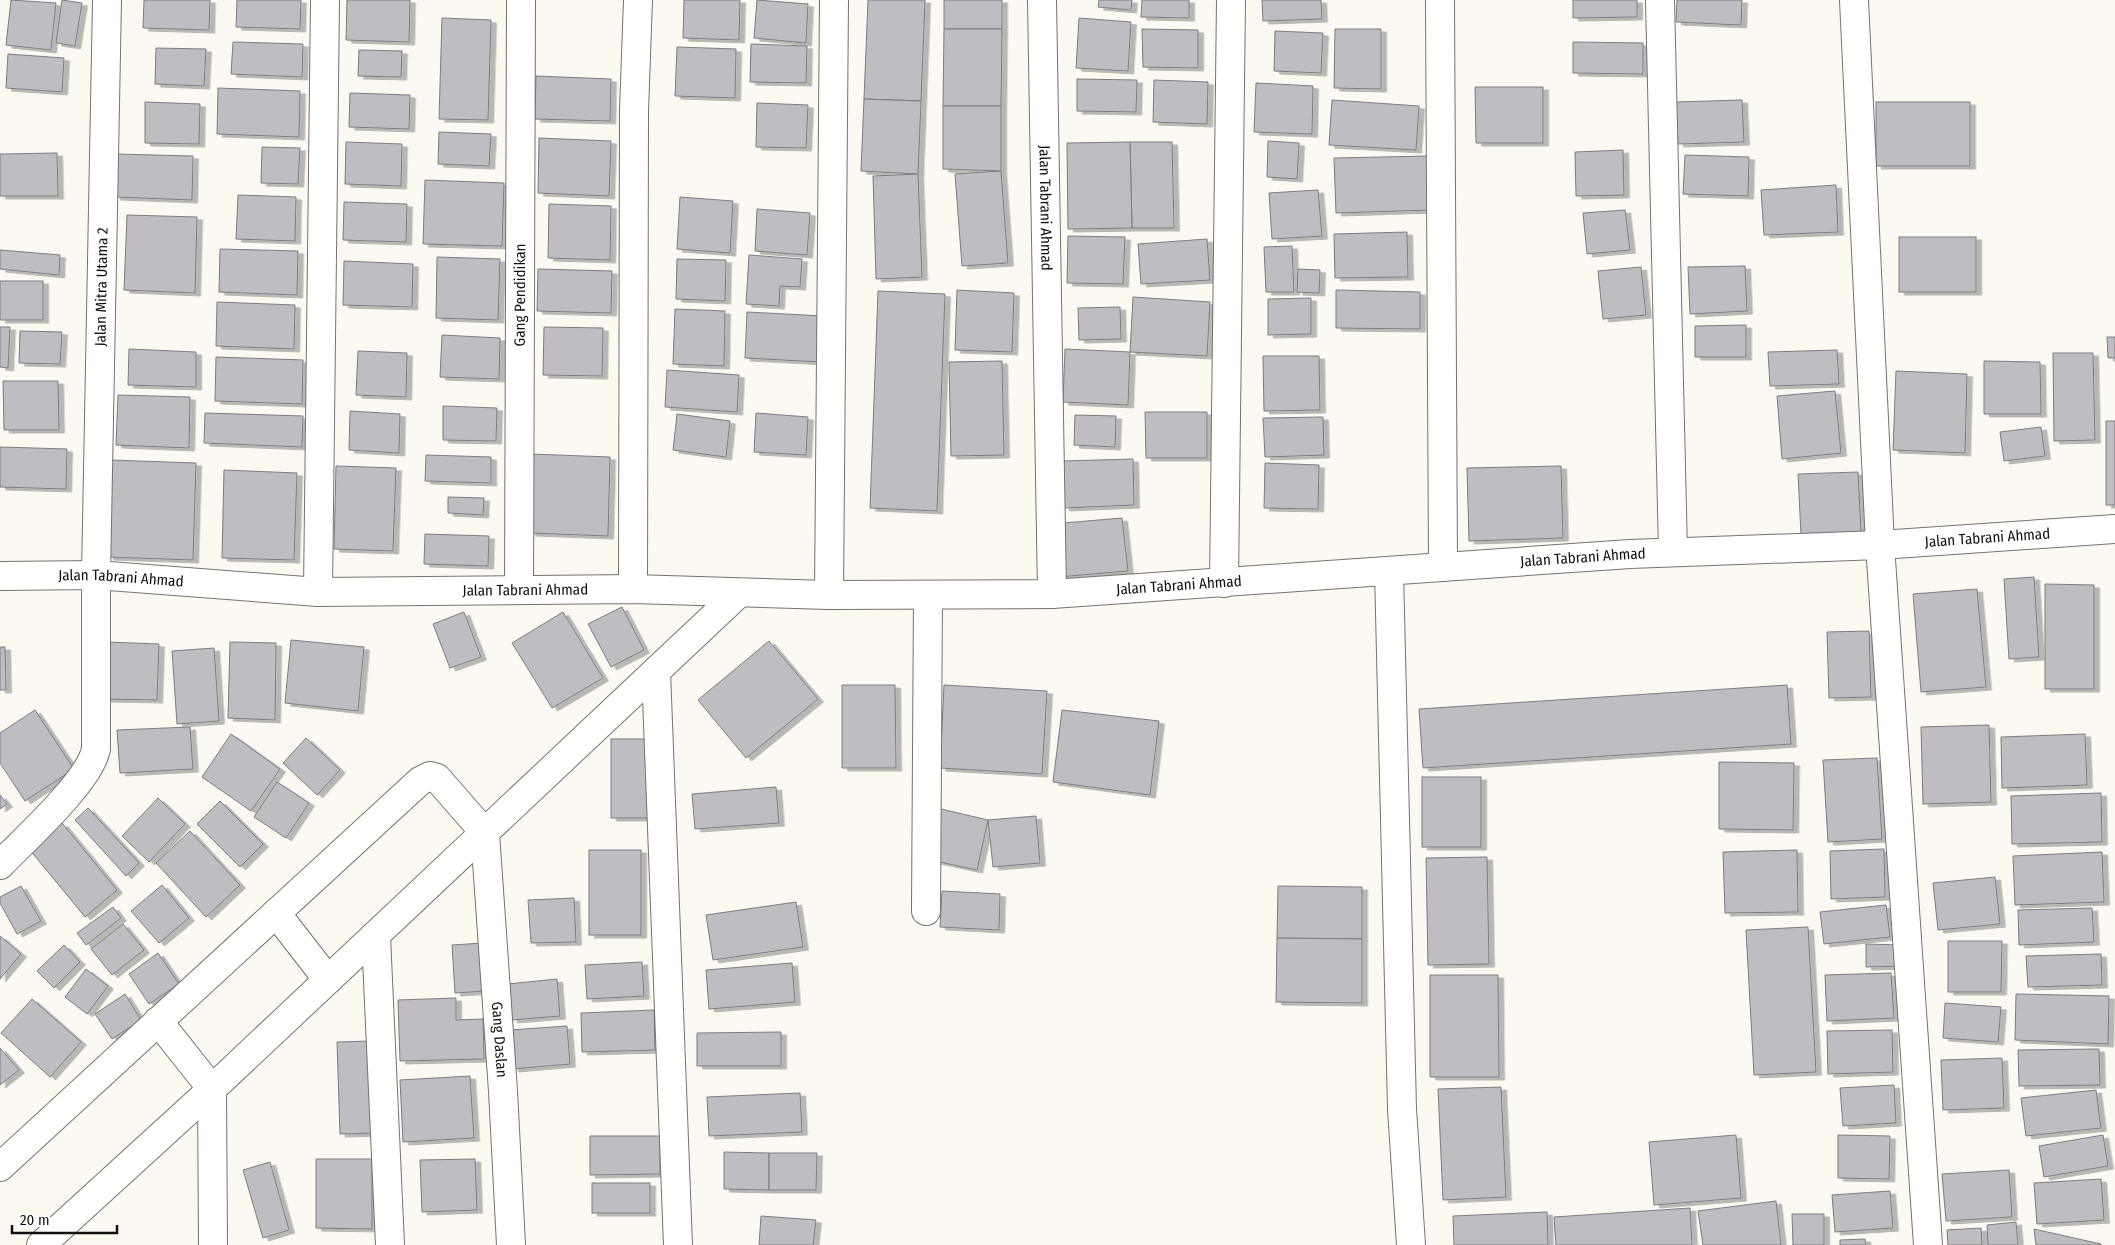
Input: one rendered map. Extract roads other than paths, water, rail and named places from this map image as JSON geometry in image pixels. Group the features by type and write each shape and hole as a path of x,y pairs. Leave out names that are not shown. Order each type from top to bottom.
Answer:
{"street":[{"name":"Jalan Mitra Utama 2","path":"0,865 76,786 95,757 96,574 106,0"},
{"path":"318,592 325,0"},
{"name":"Gang Pendidikan","path":"519,590 520,0"},
{"path":"633,589 634,112 638,0"},
{"path":"829,595 834,0"},
{"name":"Jalan Tabrani Ahmad","path":"1042,0 1052,594"},
{"path":"1224,583 1231,0"},
{"path":"1440,0 1443,567"},
{"path":"1660,0 1673,552"},
{"path":"1854,0 1880,545 1928,1245"},
{"name":"Jalan Tabrani Ahmad","path":"0,576 96,574 318,592 633,589 829,595 1052,594 1673,552 1880,545 2115,529"},
{"path":"1389,571 1402,1109 1411,1245"},
{"path":"41,1245 212,1090 739,593"},
{"path":"926,911 928,595"},
{"path":"656,671 678,1245"},
{"path":"0,1167 426,776 437,778 485,833"},
{"name":"Gang Daslan","path":"485,833 511,1245"},
{"path":"276,913 328,980"},
{"path":"376,936 390,1245"},
{"path":"158,1022 212,1090 213,1245"}]}
